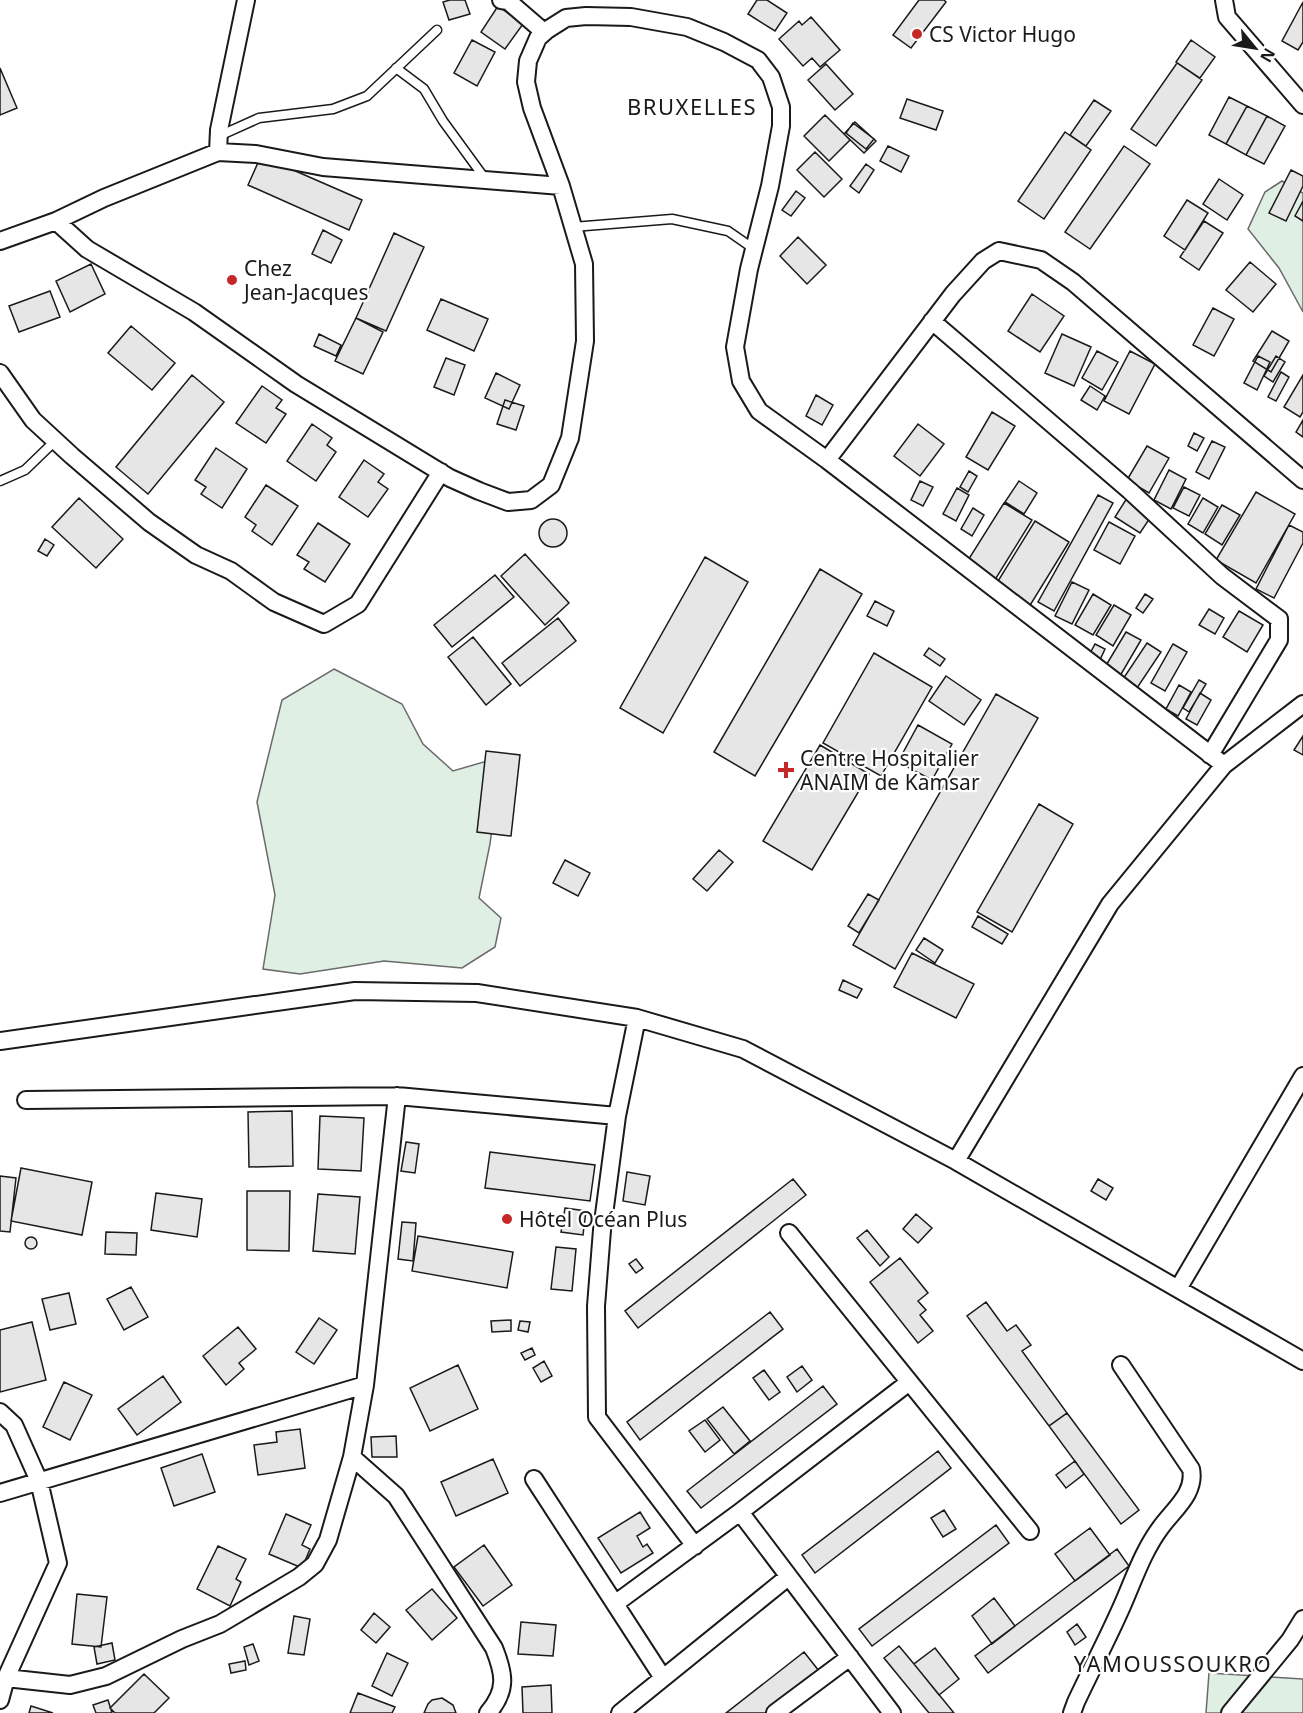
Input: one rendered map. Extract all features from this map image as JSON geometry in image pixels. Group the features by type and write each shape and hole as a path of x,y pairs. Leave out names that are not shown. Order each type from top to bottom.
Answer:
{"street":[{"path":"218,144 246,0"},
{"path":"501,0 508,1 544,32"},
{"path":"1224,0 1227,17 1303,105"},
{"path":"56,221 87,249 194,312 296,384 441,472 479,492 508,502 531,500 551,485 570,438 585,341 584,264 561,186 532,108 526,82 528,61 538,38 544,32 566,18 585,16 631,17 687,27 724,42 758,60 771,77 781,107 781,126 770,186 754,249 735,346 741,381 759,411 827,460 1224,765"},
{"path":"0,241 56,221 218,144 323,167 561,186"},
{"path":"827,460 953,294 983,261 999,251 1041,260 1073,282 1303,480"},
{"path":"932,321 1130,491 1222,576 1279,619 1280,640 1210,755"},
{"path":"0,373 33,420 149,522 196,555 231,571 274,602 324,624 358,604 441,472"},
{"path":"956,1161 1110,904 1224,765 1303,704"},
{"path":"0,1041 355,991 477,993 637,1018 743,1049 956,1161 1303,1361"},
{"path":"637,1018 617,1116 602,1230 596,1306 597,1417 695,1545"},
{"path":"1178,1288 1303,1076"},
{"path":"26,1100 397,1096 617,1116"},
{"path":"6,1678 70,1685 106,1676 182,1639 220,1624 299,1577 315,1564 328,1540 352,1457 365,1385 397,1096"},
{"path":"789,1233 1030,1531"},
{"path":"1072,1713 1141,1561 1159,1529 1187,1496 1193,1480 1191,1469 1121,1365"},
{"path":"616,1604 908,1383"},
{"path":"0,1493 365,1385"},
{"path":"0,1412 14,1425 39,1481 58,1563 6,1678 0,1700"},
{"path":"352,1457 396,1496 494,1648 504,1675 503,1684 488,1713"},
{"path":"534,1479 663,1678"},
{"path":"740,1512 892,1713"},
{"path":"620,1713 788,1577"},
{"path":"1230,1713 1290,1640 1303,1619"},
{"path":"775,1713 850,1657"}],"lane":[{"path":"218,144 259,118 333,109 367,96 437,30"},
{"path":"396,68 424,89 443,121 486,180"},
{"path":"573,227 672,219 728,231 754,249"},
{"path":"0,482 25,470 55,441"}],"green space":[{"path":"1282,181 1303,193 1303,312 1279,268 1248,229 1265,192"},
{"path":"334,669 402,704 423,744 453,771 487,761 499,775 490,844 479,898 501,918 495,947 462,968 384,961 300,974 263,969 275,895 257,802 282,700"},
{"path":"1209,1673 1303,1679 1303,1713 1206,1713"}],"building":[{"path":"465,0 470,14 449,20 443,2"},
{"path":"757,0 767,0 787,13 775,31 748,14"},
{"path":"919,0 944,0 946,2 911,48 893,35"},
{"path":"1303,2 1303,42 1298,50 1282,41"},
{"path":"498,6 523,24 505,49 481,32"},
{"path":"811,17 840,50 820,67 812,58 803,66 779,39 799,21 802,25"},
{"path":"472,40 495,52 477,86 454,73"},
{"path":"1191,40 1215,57 1200,78 1176,62"},
{"path":"1177,63 1202,80 1156,146 1131,129"},
{"path":"826,64 853,94 835,110 808,80"},
{"path":"0,68 17,108 0,115"},
{"path":"1229,97 1247,106 1226,144 1209,135"},
{"path":"907,99 943,111 936,130 900,118"},
{"path":"1094,100 1111,111 1086,146 1070,135"},
{"path":"1247,106 1267,116 1246,155 1226,144"},
{"path":"825,115 850,140 829,161 804,136"},
{"path":"1267,116 1285,126 1264,164 1246,155"},
{"path":"855,122 876,141 864,153 844,134"},
{"path":"853,123 874,139 866,149 846,133"},
{"path":"1065,132 1091,150 1044,219 1018,201"},
{"path":"888,146 909,156 901,172 880,161"},
{"path":"1124,146 1150,164 1090,249 1065,232"},
{"path":"815,152 842,179 824,197 797,170"},
{"path":"261,156 362,200 349,230 248,185"},
{"path":"866,164 874,170 859,193 850,186"},
{"path":"1291,170 1303,176 1303,186 1286,221 1269,213"},
{"path":"1219,179 1243,195 1227,220 1203,204"},
{"path":"796,191 805,198 791,216 782,210"},
{"path":"1187,200 1208,213 1185,250 1164,236"},
{"path":"1303,201 1303,221 1295,216"},
{"path":"1204,221 1223,233 1199,270 1180,257"},
{"path":"323,230 342,240 331,263 312,254"},
{"path":"394,233 424,247 386,331 356,318"},
{"path":"798,237 826,265 807,284 780,256"},
{"path":"1250,262 1276,284 1253,312 1226,290"},
{"path":"91,264 105,294 70,312 56,281"},
{"path":"50,291 60,317 19,332 9,306"},
{"path":"1032,294 1064,316 1040,352 1008,331"},
{"path":"441,299 488,319 474,351 427,330"},
{"path":"1213,308 1234,319 1214,356 1193,345"},
{"path":"356,318 383,332 363,374 335,361"},
{"path":"131,326 175,363 152,390 108,353"},
{"path":"1272,331 1289,341 1271,372 1253,361"},
{"path":"319,334 341,345 336,356 314,346"},
{"path":"1062,334 1091,347 1074,386 1045,373"},
{"path":"1097,351 1118,362 1102,390 1082,378"},
{"path":"1130,351 1155,364 1129,414 1104,401"},
{"path":"1258,356 1270,362 1257,390 1244,383"},
{"path":"1276,356 1285,362 1273,382 1264,376"},
{"path":"446,358 465,365 454,395 434,387"},
{"path":"1281,372 1289,377 1276,401 1268,397"},
{"path":"496,373 520,385 509,409 485,398"},
{"path":"192,375 224,402 148,494 116,467"},
{"path":"1303,375 1303,412 1300,417 1284,407"},
{"path":"262,386 282,400 276,408 286,414 266,443 236,423"},
{"path":"1090,386 1105,396 1097,410 1081,400"},
{"path":"816,395 833,405 822,425 806,416"},
{"path":"505,400 524,406 516,430 497,424"},
{"path":"992,412 1015,426 988,470 966,457"},
{"path":"1303,420 1303,437 1296,432"},
{"path":"312,424 332,438 327,445 336,452 316,481 287,461"},
{"path":"918,424 944,444 920,476 894,456"},
{"path":"1194,433 1204,438 1197,451 1188,446"},
{"path":"1212,441 1225,447 1209,479 1196,472"},
{"path":"1147,446 1169,458 1149,493 1127,480"},
{"path":"216,448 247,469 222,508 201,494 206,487 195,480"},
{"path":"364,460 384,474 378,482 388,489 368,517 339,497"},
{"path":"1169,470 1186,479 1171,509 1154,500"},
{"path":"969,471 977,476 968,492 960,487"},
{"path":"920,481 933,487 923,506 911,500"},
{"path":"1019,481 1037,493 1024,514 1005,502"},
{"path":"266,485 298,506 272,545 252,531 256,525 245,517"},
{"path":"1184,487 1200,495 1189,516 1173,508"},
{"path":"957,488 969,495 956,521 943,514"},
{"path":"1256,492 1295,514 1256,583 1216,560"},
{"path":"1098,495 1113,503 1054,611 1038,602"},
{"path":"79,498 123,539 96,568 52,527"},
{"path":"1127,498 1152,515 1140,533 1115,517"},
{"path":"1203,498 1218,507 1203,533 1188,524"},
{"path":"1004,503 1032,520 993,583 965,565"},
{"path":"1222,505 1240,515 1222,545 1205,534"},
{"path":"973,508 984,515 972,536 961,529"},
{"path":"553,519 563,523 567,533 563,543 553,547 543,543 539,533 543,523"},
{"path":"1035,521 1069,542 1029,607 995,586"},
{"path":"1109,522 1135,536 1120,564 1094,550"},
{"path":"318,523 350,544 325,582 304,569 309,562 297,555"},
{"path":"1289,525 1303,532 1303,543 1274,598 1256,589"},
{"path":"45,539 54,545 47,556 38,551"},
{"path":"525,554 569,603 545,625 501,576"},
{"path":"705,557 748,582 663,733 620,708"},
{"path":"820,569 862,594 755,776 714,752"},
{"path":"495,575 514,597 452,647 434,625"},
{"path":"1072,582 1089,590 1072,624 1055,616"},
{"path":"1093,594 1111,605 1093,635 1075,625"},
{"path":"1145,594 1153,599 1143,613 1136,608"},
{"path":"875,601 894,611 887,626 867,616"},
{"path":"1114,605 1131,615 1113,646 1096,635"},
{"path":"1209,609 1224,618 1215,634 1199,625"},
{"path":"1239,611 1263,625 1247,652 1223,637"},
{"path":"558,618 576,641 520,686 502,663"},
{"path":"1126,632 1141,640 1120,676 1105,667"},
{"path":"473,637 511,684 486,705 448,657"},
{"path":"1147,643 1161,652 1135,691 1121,682"},
{"path":"1095,644 1105,649 1098,664 1087,659"},
{"path":"1173,644 1187,652 1165,691 1151,683"},
{"path":"929,648 945,659 940,666 924,655"},
{"path":"874,653 932,687 881,776 823,743"},
{"path":"946,676 981,700 964,725 929,701"},
{"path":"1199,680 1206,684 1189,712 1183,708"},
{"path":"1179,685 1191,692 1178,716 1166,709"},
{"path":"1200,693 1211,700 1197,725 1186,719"},
{"path":"996,694 1038,718 895,969 853,945"},
{"path":"918,725 952,744 932,780 898,762"},
{"path":"1303,736 1303,755 1294,750"},
{"path":"820,745 869,774 812,870 763,841"},
{"path":"486,751 520,755 511,836 477,832"},
{"path":"1039,804 1073,824 1012,932 977,912"},
{"path":"719,850 733,862 707,891 693,879"},
{"path":"565,860 590,873 578,896 553,883"},
{"path":"868,894 879,900 859,933 848,926"},
{"path":"978,916 1008,934 1002,944 972,927"},
{"path":"924,938 943,950 935,963 916,950"},
{"path":"912,953 974,984 956,1018 894,987"},
{"path":"843,980 862,989 857,998 839,990"},
{"path":"292,1111 293,1166 249,1167 248,1112"},
{"path":"320,1116 364,1118 361,1171 318,1169"},
{"path":"406,1142 419,1144 415,1173 401,1171"},
{"path":"490,1152 595,1165 590,1201 485,1188"},
{"path":"21,1168 92,1182 82,1235 11,1221"},
{"path":"627,1172 650,1176 645,1205 623,1201"},
{"path":"0,1176 16,1178 10,1232 0,1231"},
{"path":"793,1179 806,1195 638,1328 625,1311"},
{"path":"1098,1179 1113,1188 1106,1200 1091,1191"},
{"path":"247,1191 290,1191 289,1251 247,1250"},
{"path":"156,1193 202,1199 197,1237 151,1230"},
{"path":"318,1194 360,1197 355,1254 313,1251"},
{"path":"565,1208 586,1211 583,1235 561,1232"},
{"path":"916,1214 932,1228 918,1243 903,1229"},
{"path":"402,1222 416,1223 413,1261 398,1259"},
{"path":"867,1230 889,1257 880,1266 857,1238"},
{"path":"106,1232 137,1233 136,1255 105,1254"},
{"path":"418,1236 513,1252 507,1288 412,1271"},
{"path":"33,1237 36,1238 36,1248 29,1249 26,1248 25,1241 26,1238"},
{"path":"556,1247 576,1249 572,1291 551,1289"},
{"path":"900,1258 928,1293 918,1301 926,1310 920,1315 933,1331 918,1343 870,1282"},
{"path":"636,1259 643,1268 636,1273 629,1264"},
{"path":"131,1287 148,1317 124,1330 107,1299"},
{"path":"69,1293 76,1324 50,1330 42,1299"},
{"path":"986,1302 1007,1331 1016,1325 1031,1345 1022,1351 1067,1413 1049,1426 967,1316"},
{"path":"770,1312 783,1329 640,1440 627,1422"},
{"path":"319,1318 337,1330 314,1364 296,1352"},
{"path":"511,1320 511,1331 492,1332 491,1321"},
{"path":"520,1321 530,1322 528,1332 518,1330"},
{"path":"32,1322 46,1380 0,1392 0,1330"},
{"path":"238,1327 256,1349 239,1363 244,1369 226,1385 203,1356"},
{"path":"532,1348 535,1355 525,1360 521,1353"},
{"path":"544,1361 552,1376 541,1382 533,1368"},
{"path":"458,1365 478,1409 430,1431 410,1388"},
{"path":"802,1366 812,1380 797,1392 787,1377"},
{"path":"764,1370 780,1392 769,1400 753,1378"},
{"path":"163,1376 181,1402 137,1435 118,1409"},
{"path":"64,1382 92,1395 70,1440 43,1427"},
{"path":"823,1386 837,1404 701,1508 687,1491"},
{"path":"723,1407 750,1441 734,1454 707,1419"},
{"path":"1067,1413 1139,1510 1121,1524 1049,1426"},
{"path":"705,1420 720,1440 705,1452 689,1431"},
{"path":"300,1429 305,1468 258,1475 254,1445 277,1442 276,1432"},
{"path":"396,1436 397,1457 372,1457 371,1437"},
{"path":"938,1451 951,1468 815,1573 802,1555"},
{"path":"202,1454 215,1492 174,1506 161,1468"},
{"path":"493,1459 508,1493 456,1516 441,1482"},
{"path":"1075,1461 1084,1474 1066,1488 1056,1475"},
{"path":"944,1510 956,1529 943,1537 931,1518"},
{"path":"640,1512 650,1528 637,1536 643,1547 647,1544 653,1553 621,1573 598,1538"},
{"path":"286,1514 311,1525 302,1545 310,1549 302,1568 269,1554"},
{"path":"996,1525 1009,1543 872,1646 859,1629"},
{"path":"1090,1528 1110,1555 1075,1581 1055,1554"},
{"path":"484,1545 512,1585 483,1606 454,1567"},
{"path":"218,1546 246,1559 236,1579 241,1582 230,1606 197,1589"},
{"path":"1117,1549 1129,1566 988,1673 975,1656"},
{"path":"432,1589 457,1618 432,1640 406,1610"},
{"path":"77,1594 107,1597 101,1647 72,1644"},
{"path":"994,1598 1015,1626 992,1644 972,1616"},
{"path":"374,1613 390,1627 376,1643 361,1630"},
{"path":"294,1616 310,1619 304,1655 288,1653"},
{"path":"521,1622 556,1625 553,1656 518,1654"},
{"path":"1077,1624 1086,1637 1075,1645 1067,1632"},
{"path":"112,1643 115,1660 97,1664 94,1647"},
{"path":"253,1644 259,1661 249,1665 244,1647"},
{"path":"899,1646 954,1713 929,1713 884,1658"},
{"path":"935,1648 959,1679 939,1695 914,1664"},
{"path":"804,1652 819,1671 766,1713 726,1713"},
{"path":"387,1653 408,1663 392,1696 372,1686"},
{"path":"245,1661 246,1670 231,1673 229,1664"},
{"path":"144,1674 169,1698 154,1713 115,1713 110,1708"},
{"path":"551,1685 552,1713 523,1713 522,1687"},
{"path":"358,1693 395,1707 392,1713 350,1713"},
{"path":"442,1698 453,1705 456,1713 424,1713 432,1700"},
{"path":"108,1700 112,1713 96,1713 93,1705"},
{"path":"31,1706 53,1713 29,1713"}],"place":[{"name":"CS Victor Hugo","path":"917,34"},
{"name":"Chez Jean-Jacques","path":"232,280"},
{"name":"Centre Hospitalier ANAIM de Kamsar","path":"786,770"},
{"name":"Hôtel Océan Plus","path":"507,1219"}],"district":[{"name":"BRUXELLES","path":"692,106"},
{"name":"YAMOUSSOUKRO","path":"1173,1663"}]}
